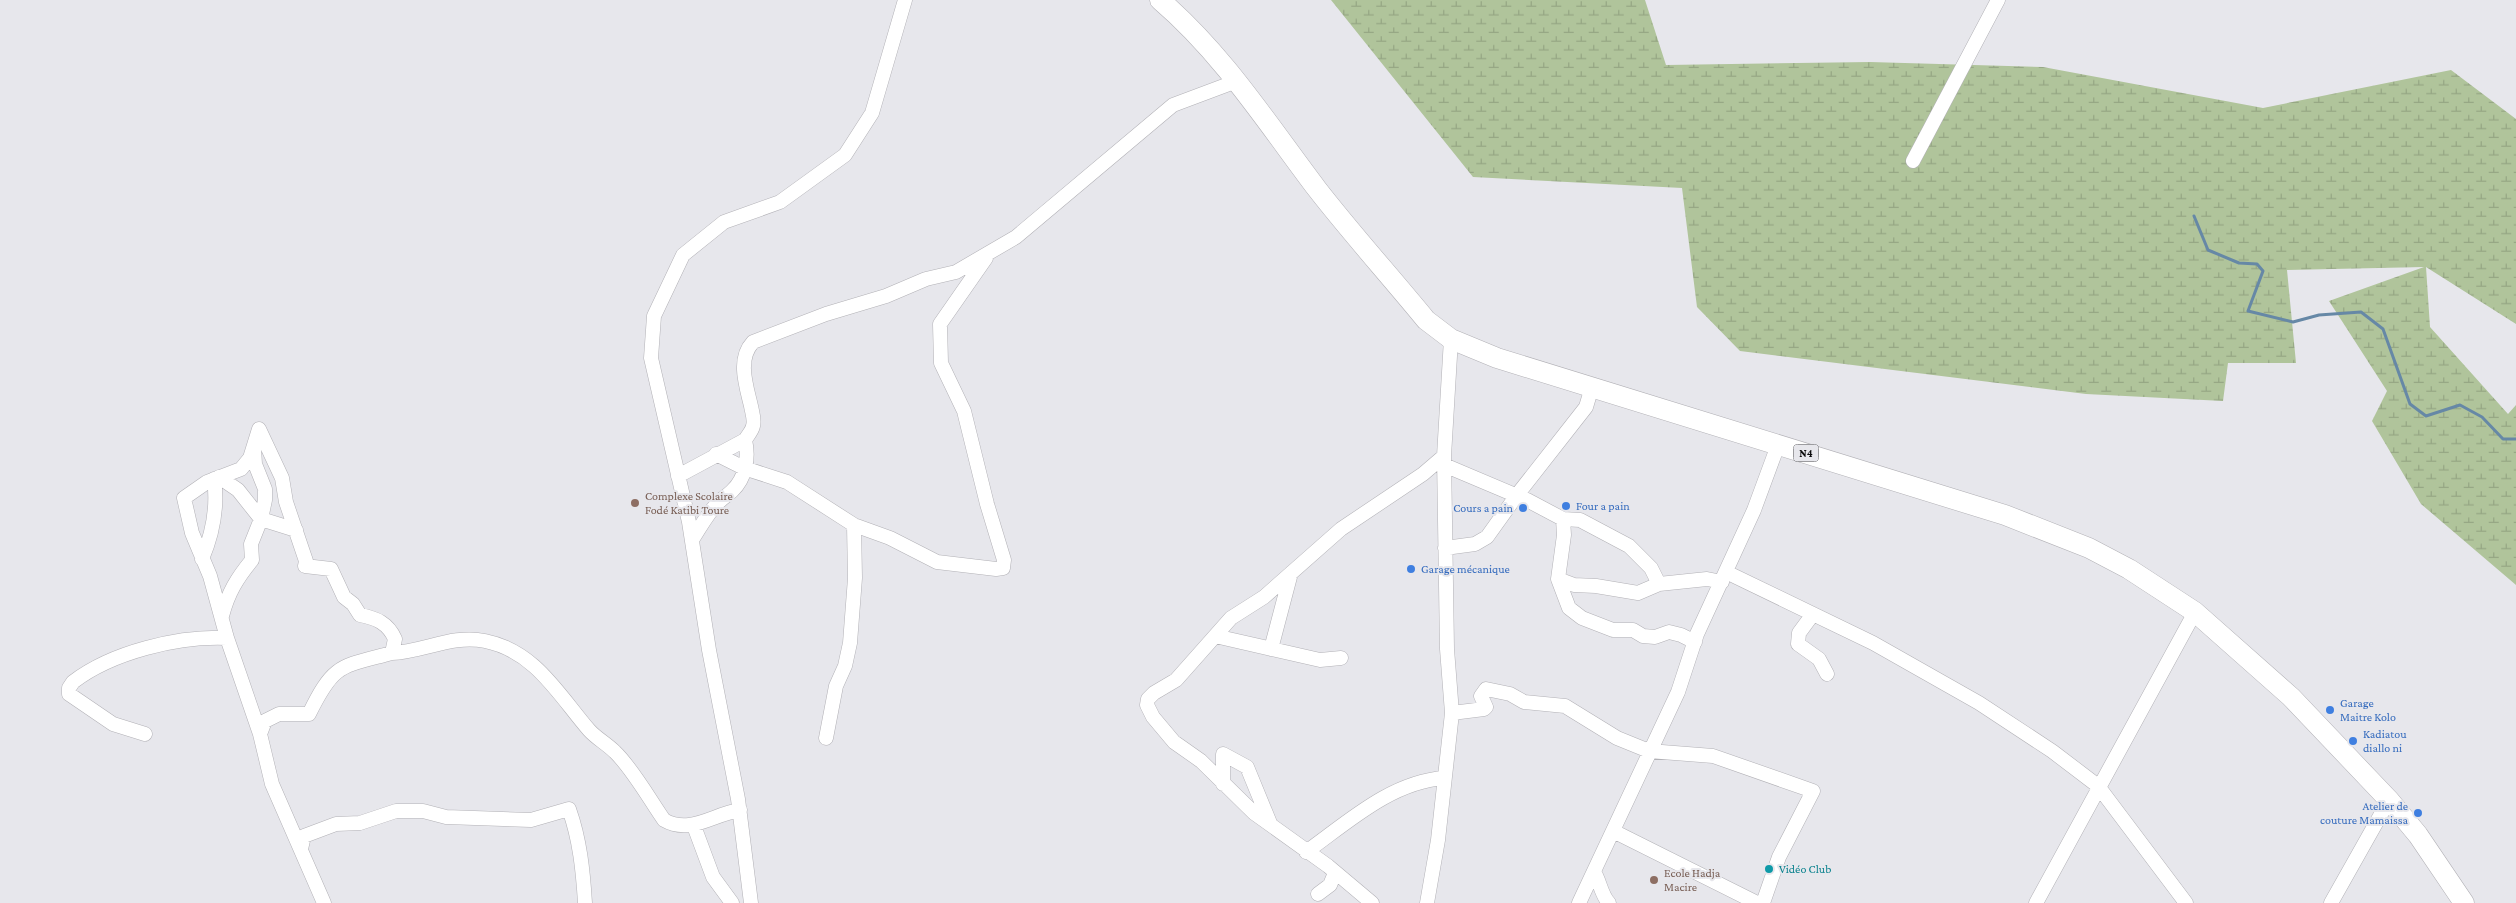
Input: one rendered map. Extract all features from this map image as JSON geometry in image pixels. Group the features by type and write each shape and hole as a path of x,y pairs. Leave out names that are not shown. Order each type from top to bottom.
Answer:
{"highway":[{"name":"N4","path":"1160,0 1190,26 1237,81 1338,214 1426,320 1451,339 1497,358 2005,515 2089,548 2129,569 2195,612 2291,698 2389,800 2418,835 2464,903"}],"street":[{"path":"751,903 740,810 709,650 692,540 651,358 654,316 667,285 683,256 724,222 780,202 845,155 872,113 905,0"},
{"path":"1913,161 1998,0"},
{"path":"678,476 745,440 754,424 744,380 745,350 753,342 826,314 886,296 926,280 956,272 988,255 1031,225 1173,105 1237,81"},
{"path":"716,454 744,468 787,482 854,526 890,538 937,562 996,569 1003,568 1004,560 987,504 964,411 941,363 940,324 988,255"},
{"path":"1427,903 1433,875 1452,713 1447,649 1444,460 1451,339"},
{"path":"1445,548 1481,542 1586,407 1592,388"},
{"path":"324,903 272,784 260,734 221,622 210,576 192,533 184,498 217,478 241,469 246,464 254,447 258,429 262,429 272,459 282,478 286,502 306,561 305,566 331,570 344,597 353,604 360,615 378,619 392,631 396,639 392,653"},
{"path":"692,540 716,505 734,490 748,454 745,440"},
{"path":"1579,903 1678,692 1695,642 1754,510 1778,445"},
{"path":"221,622 227,596 241,572 252,560 251,544 264,509 264,489 257,471 254,447"},
{"path":"1444,460 1563,520 1580,520 1629,546 1651,568 1659,584"},
{"path":"1372,903 1254,813 1201,761 1174,742 1153,717 1147,705 1148,699 1154,693 1176,680 1232,618 1264,597 1341,529 1444,460"},
{"path":"217,478 238,490 261,519 296,530"},
{"path":"202,559 212,531 216,510 217,478"},
{"path":"1563,520 1564,535 1558,579 1569,608 1582,618 1613,630 1633,630 1643,636 1655,637 1669,632 1681,635 1695,642"},
{"path":"826,738 836,686 845,666 850,643 855,578 854,526"},
{"path":"1271,649 1291,573"},
{"path":"1558,579 1574,585 1596,586 1638,593 1659,584 1724,577 1813,614 1874,643 1979,704 2052,750 2098,786 2186,903"},
{"path":"2036,903 2098,786 2195,612"},
{"path":"1813,614 1799,633 1798,644 1819,659 1827,674"},
{"path":"1215,636 1320,660 1341,658"},
{"path":"145,734 113,724 69,694 69,688 73,682 124,653 190,640 227,638"},
{"path":"260,734 265,722 279,714 309,714 323,684 341,667 392,653 407,653 464,639 484,641 511,648 535,665 556,687 590,732 616,753 664,820 674,826 694,826 723,813 740,810"},
{"path":"1452,713 1484,708 1486,706 1481,696 1482,692 1486,689 1492,690 1510,694 1524,702 1566,706 1617,738 1649,751 1713,756 1813,791 1776,865 1762,903"},
{"path":"1223,784 1224,754 1247,767 1270,824"},
{"path":"1306,852 1390,793 1431,779 1444,778"},
{"path":"2331,903 2389,800"},
{"path":"301,849 304,836 336,824 360,823 396,811 423,811 446,817 531,820 569,809 580,848 579,862 583,877 585,903"},
{"path":"694,826 712,877 732,903"},
{"path":"1613,831 1757,903"},
{"path":"1594,872 1600,881 1605,899 1609,903"},
{"path":"1318,894 1330,885 1335,873"}],"green space":[{"path":"1331,0 1645,0 1666,65 1870,62 2043,67 2263,108 2451,70 2516,119 2516,324 2426,267 2430,327 2508,414 2516,405 2516,585 2421,504 2372,421 2387,391 2329,301 2424,267 2287,270 2296,363 2228,363 2223,401 2086,394 1740,351 1697,307 1682,188 1473,177"}],"waterway":[{"path":"2194,216 2208,250 2239,263 2257,264 2263,271 2248,311 2293,322 2319,315 2361,312 2383,329 2410,404 2426,416 2460,405 2482,417 2503,439 2516,439"}],"place":[{"name":"Complexe Scolaire Fodé Katibi Toure","path":"635,503"},
{"name":"Four a pain","path":"1566,506"},
{"name":"Cours a pain","path":"1523,508"},
{"name":"Garage mécanique","path":"1411,569"},
{"name":"Garage Maitre Kolo","path":"2330,710"},
{"name":"Kadiatou diallo ni","path":"2353,741"},
{"name":"Atelier de couture Mamaissa","path":"2418,813"},
{"name":"Vidéo Club","path":"1769,869"},
{"name":"Ecole Hadja Macire","path":"1654,880"}]}
